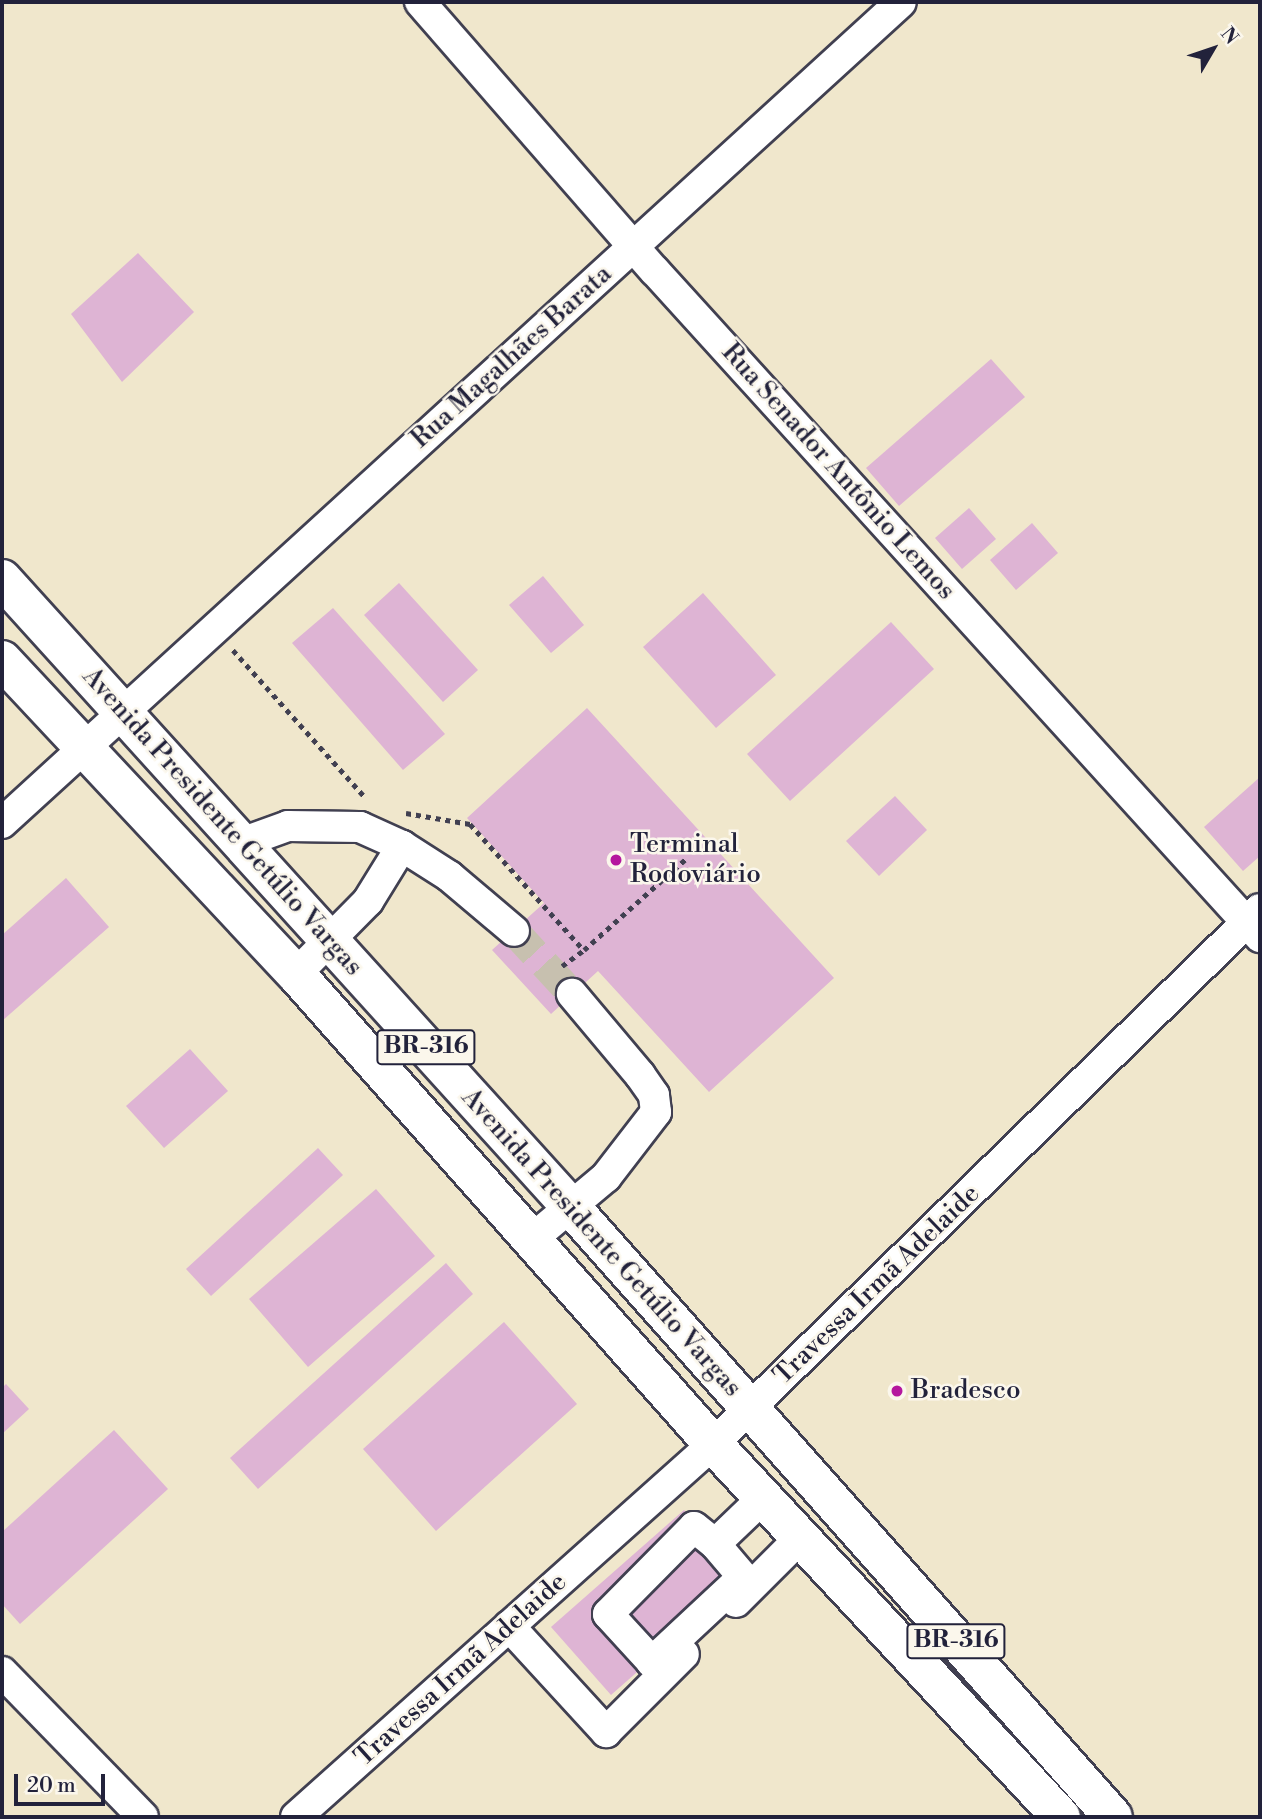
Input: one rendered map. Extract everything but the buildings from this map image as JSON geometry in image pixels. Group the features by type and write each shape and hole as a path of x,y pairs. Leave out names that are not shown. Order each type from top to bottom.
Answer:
{"highway":[{"name":"Avenida Presidente Getúlio Vargas","path":"2,579 570,1206 1113,1817"},
{"name":"Avenida Presidente Getúlio Vargas","path":"2,660 296,974 713,1444 1062,1817"}],"street":[{"name":"Rua Senador Antônio Lemos","path":"420,2 634,246 1256,923"},
{"name":"Rua Magalhães Barata","path":"83,748 901,2"},
{"path":"2,823 83,748"},
{"path":"241,843 288,826 323,824 360,827 402,846 464,887 514,931"},
{"path":"296,974 368,901 402,846"},
{"name":"Travessa Irmã Adelaide","path":"296,1817 713,1444 1256,923"},
{"path":"532,1239 606,1177 653,1118 657,1104 640,1075 563,984"},
{"path":"715,1545 763,1498"},
{"path":"694,1527 715,1545 743,1577 652,1662 608,1614 694,1527"},
{"path":"509,1626 606,1732 800,1538"},
{"path":"2,1672 143,1817"}],"path":[{"path":"214,628 368,800"},
{"path":"404,813 470,824 584,950"},
{"path":"563,984 584,950 687,858"}],"tunnel":[{"path":"514,931 572,994"}],"place":[{"name":"Terminal Rodoviário","path":"616,860"},
{"name":"Bradesco","path":"897,1391"}]}
